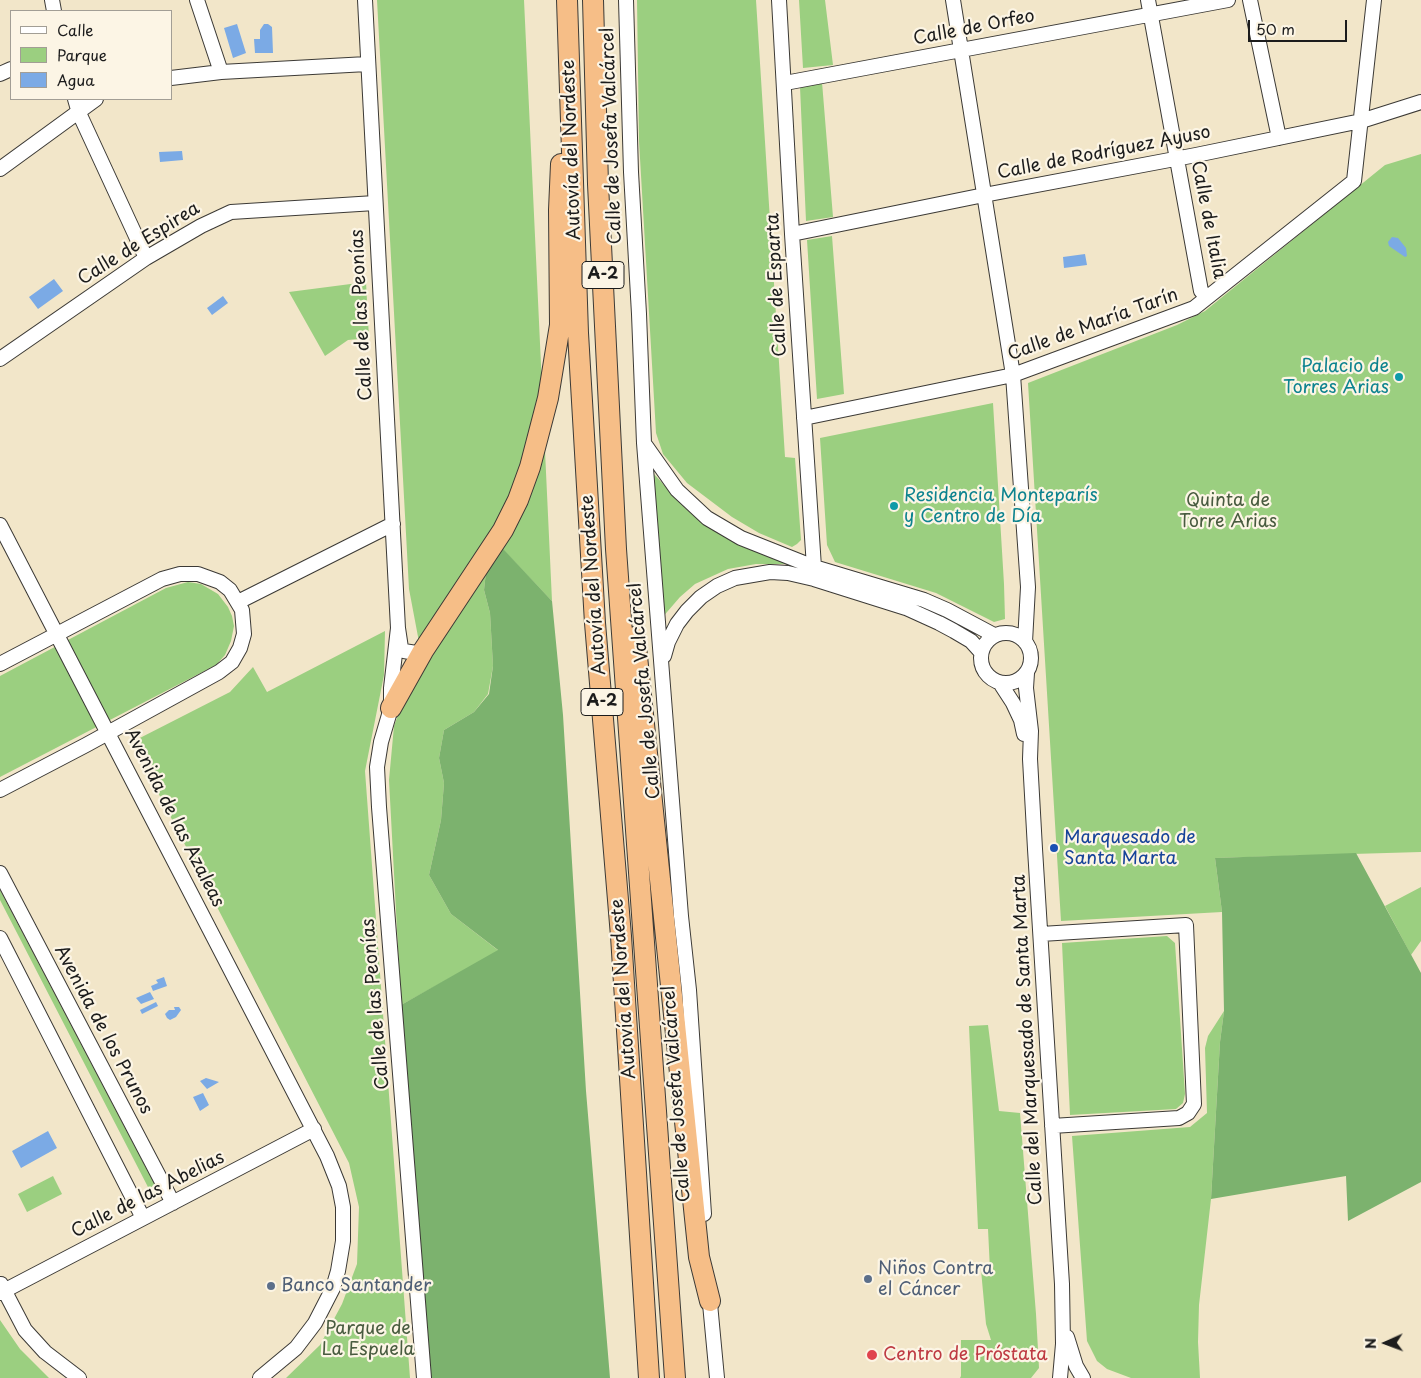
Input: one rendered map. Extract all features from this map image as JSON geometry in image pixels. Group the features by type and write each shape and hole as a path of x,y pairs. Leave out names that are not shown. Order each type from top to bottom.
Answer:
{"highway":[{"name":"Autovía del Nordeste","path":"568,0 578,333 595,622 621,936 649,1378"},
{"name":"Autovía del Nordeste","path":"592,0 598,184 616,550 675,1378"},
{"path":"391,708 423,651 503,530 518,500 530,467 548,398 560,325 559,210 568,24"},
{"path":"616,550 632,605 699,1257 710,1301"}],"street":[{"path":"198,0 221,72"},
{"name":"Calle de las Peonías","path":"365,0 374,203 398,628 401,648 404,651 416,653 423,651"},
{"name":"Calle de Josefa Valcárcel","path":"626,0 631,172 640,314 644,443 681,916 689,990 717,1378"},
{"name":"Calle de Esparta","path":"780,0 792,234 814,567"},
{"path":"953,0 1013,375 1028,587 1025,642"},
{"name":"Calle de Italia","path":"1148,0 1201,291 1208,297"},
{"name":"Calle de Orfeo","path":"785,83 1228,0"},
{"path":"1250,0 1280,138"},
{"path":"1361,120 1374,0"},
{"path":"172,78 221,72 367,64"},
{"path":"75,100 79,113 146,258"},
{"path":"0,169 95,100"},
{"name":"Calle de Rodríguez Ayuso","path":"792,234 1280,138 1361,120 1421,102"},
{"name":"Calle de María Tarín","path":"804,418 1013,375 1194,308 1354,180 1361,120"},
{"name":"Calle de Espirea","path":"0,358 146,258 201,226 230,212 374,203"},
{"path":"644,443 676,490 707,518 741,538 814,567 924,600 1001,634 1019,636 1025,642 1032,657 1031,667 1022,679 1009,684 1000,683 992,679 984,671 981,663 981,652 986,642 1001,634 1016,625 1027,602"},
{"path":"238,602 393,524"},
{"name":"Avenida de las Azaleas","path":"0,525 314,1129 333,1167 340,1186 344,1227 343,1240 338,1271 329,1297 315,1323 296,1348 260,1378"},
{"path":"662,666 668,642 677,624 701,597 717,586 735,578 770,572 788,573 814,579 906,608 954,631 971,641 981,652"},
{"path":"0,664 162,579 180,574 198,574 220,582 230,590 238,602 244,621 244,634 240,648 232,662 219,672 0,790"},
{"name":"Calle de las Peonías","path":"398,628 391,708 378,755 377,767 424,1378"},
{"name":"Calle del Marquesado de Santa Marta","path":"1027,673 1026,688 1031,731 1030,759 1063,1320 1063,1353 1060,1378"},
{"name":"Calle del Marquesado de Santa Marta","path":"1000,683 1013,703 1020,720 1030,759"},
{"name":"Avenida de los Prunos","path":"0,874 173,1203"},
{"path":"1041,934 1186,925 1194,1104 1188,1113 1179,1118 1052,1126"},
{"path":"0,938 143,1218"},
{"name":"Calle de las Abelias","path":"1,1289 173,1203 314,1129"},
{"path":"1,1289 25,1330 45,1352 79,1378"},
{"name":"Calle del Marquesado de Santa Marta","path":"1063,1320 1076,1366 1083,1378"}],"green space":[{"path":"377,0 524,0 552,601 490,536 484,590 490,613 493,666 488,694 474,712 444,730 439,758 444,783 441,820 429,875 451,914 499,951 401,1005 389,780 394,726 419,642 409,589"},
{"path":"637,0 756,0 785,457 795,458 801,540 792,547 759,533 732,517 687,483 663,454 656,433 639,141"},
{"path":"799,0 825,0 833,65 803,68"},
{"path":"822,82 833,217 806,221 800,87"},
{"name":"Quinta de Torre Arias","path":"1421,154 1421,852 1215,858 1222,912 1061,921 1028,383 1177,325 1205,311 1385,165"},
{"path":"832,236 844,394 817,399 807,240"},
{"path":"366,282 369,338 348,340 325,356 289,292"},
{"path":"993,403 1005,619 994,622 936,593 835,562 827,545 820,438"},
{"path":"654,474 686,509 712,528 789,564 756,564 728,569 695,584 680,597 661,619"},
{"path":"490,535 552,601 563,715 586,1091 610,1378 430,1378 401,1005 498,950 451,914 429,875 441,820 444,783 439,758 444,730 474,712 489,694 493,666 490,613 484,590"},
{"path":"188,582 201,584 218,594 232,616 234,626 231,641 225,655 216,665 0,777 0,676 166,588"},
{"name":"Parque de La Espuela","path":"385,631 384,675 365,771 410,1378 286,1378 320,1345 342,1304 357,1264 359,1207 349,1163 132,742 230,692 253,667 267,692"},
{"path":"1356,853 1421,973 1421,1182 1348,1221 1346,1176 1211,1199 1220,1042 1224,1011 1222,912 1215,858"},
{"path":"1421,887 1421,941 1411,955 1385,906"},
{"path":"0,890 155,1185 149,1189 0,900"},
{"path":"1167,936 1175,943 1185,1094 1183,1103 1176,1109 1070,1115 1062,943"},
{"path":"1224,1011 1220,1042 1211,1199 1199,1305 1198,1342 1200,1378 1131,1378 1107,1369 1097,1361 1087,1341 1072,1136 1190,1127 1207,1113 1205,1048 1208,1036"},
{"path":"988,1025 999,1111 1020,1113 1039,1368 1031,1378 960,1378 961,1340 991,1340 986,1324 981,1270 990,1270 988,1229 978,1229 969,1026"},
{"path":"53,1176 62,1194 27,1212 18,1194"},
{"path":"0,1320 20,1349 49,1378 0,1378"}],"water":[{"path":"237,24 246,53 233,58 224,28"},
{"path":"264,24 272,27 273,53 255,53 254,39 260,39 260,30"},
{"path":"182,151 183,160 160,162 159,152"},
{"path":"1392,237 1398,238 1406,248 1407,256 1405,257 1389,246 1388,242"},
{"path":"1085,254 1087,265 1064,268 1063,257"},
{"path":"54,279 63,291 38,309 29,297"},
{"path":"223,296 228,303 212,315 207,308"},
{"path":"164,977 167,986 153,991 151,986 158,983 156,980"},
{"path":"150,992 154,999 141,1004 136,998"},
{"path":"156,1002 158,1006 142,1014 140,1010"},
{"path":"174,1007 179,1007 181,1010 176,1017 170,1020 165,1014 169,1010 175,1010"},
{"path":"206,1078 219,1082 207,1089 200,1081"},
{"path":"203,1093 209,1105 200,1111 193,1097"},
{"path":"48,1131 57,1148 21,1168 12,1151"}],"place":[{"name":"Palacio de Torres Arias","path":"1399,377"},
{"name":"Residencia Monteparís y Centro de Día","path":"894,506"},
{"name":"Marquesado de Santa Marta","path":"1054,848"},
{"name":"Niños Contra el Cáncer","path":"868,1279"},
{"name":"Banco Santander","path":"271,1286"},
{"name":"Centro de Próstata","path":"872,1355"}]}
